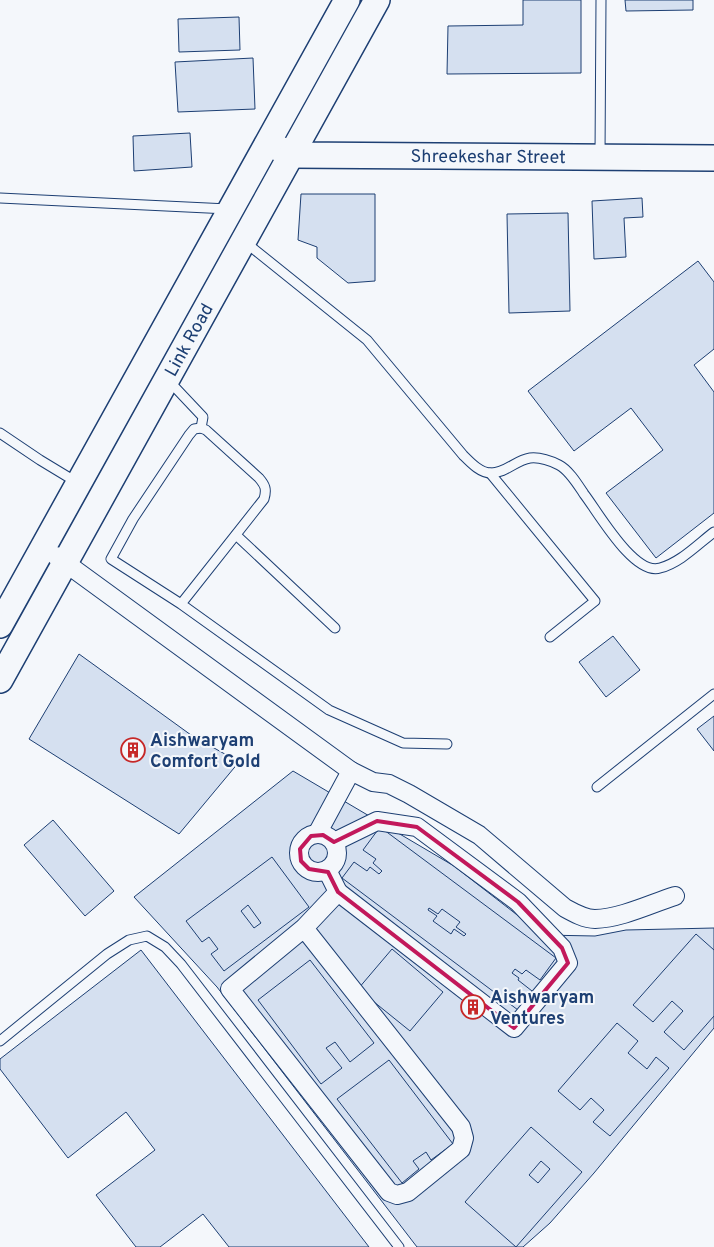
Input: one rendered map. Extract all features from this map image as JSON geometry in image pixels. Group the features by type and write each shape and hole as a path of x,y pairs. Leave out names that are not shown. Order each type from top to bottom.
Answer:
{"street":[{"name":"Link Road","path":"0,680 65,562 90,490 231,209 347,0"},
{"name":"Link Road","path":"0,625 44,546 90,490 167,379 377,0"},
{"name":"Shreekeshar Street","path":"268,143 291,155 714,158"},
{"path":"44,546 351,771 373,782 389,784 479,834 565,908 579,916 594,919 618,915 675,896"},
{"path":"317,834 329,837 334,842 337,854 332,866 321,872 304,866 300,855 302,844 306,839 317,834 351,771"},
{"path":"327,870 338,892 514,1028 568,964 562,948 518,902 417,827 377,821 334,842"},
{"path":"304,928 461,1127 464,1138 461,1149 408,1192 397,1195 389,1192 230,989 304,928 338,892"}],"lane":[{"path":"600,156 601,0"},
{"path":"0,198 231,209"},
{"path":"244,240 367,340 463,455 476,467 490,473 595,601 550,637"},
{"path":"167,379 203,417 201,428"},
{"path":"180,604 264,499 266,491 265,484 206,430 201,428 194,430 189,435 133,519 111,559 180,604 329,710 403,743 448,744"},
{"path":"0,433 90,490"},
{"path":"490,473 505,470 529,458 544,460 561,466 576,482 629,554 643,566 659,569 679,559 714,532"},
{"path":"236,535 335,628"},
{"path":"597,787 714,694"},
{"path":"0,1041 107,954 129,940 147,936 165,947 181,964 399,1247"}],"highlighted area":[{"path":"377,821 417,827 518,902 562,948 568,963 514,1028 338,892 328,872 309,869 301,861 300,849 311,836 323,835 334,842"}],"building":[{"path":"523,0 581,0 581,73 447,74 448,26 523,25"},
{"path":"625,0 693,0 693,10 626,11"},
{"path":"239,17 240,50 179,52 178,19"},
{"path":"253,58 255,109 178,112 175,62"},
{"path":"190,133 192,167 134,171 133,136"},
{"path":"301,194 375,194 375,281 348,283 317,258 317,247 298,240"},
{"path":"642,198 643,217 624,218 626,257 594,259 592,201"},
{"path":"568,213 570,311 509,313 507,214"},
{"path":"698,261 714,282 714,349 694,365 714,392 714,513 656,558 606,493 663,450 631,408 574,451 528,391"},
{"path":"613,636 640,670 606,697 579,662"},
{"name":"Aishwaryam Comfort Gold","path":"79,654 191,735 239,762 179,834 29,739"},
{"path":"714,716 714,751 697,729"},
{"name":"Aishwaryam Ventures","path":"293,771 454,866 543,935 595,936 626,930 714,928 714,1028 594,1173 550,1223 523,1247 417,1247 217,987 134,897"},
{"path":"53,820 114,891 85,916 24,845"},
{"path":"380,827 556,958 540,980 526,970 522,974 515,969 512,973 532,991 518,1010 342,878 354,862 367,871 370,867 379,874 382,871 373,863 376,859 363,850","holes":["429,908 438,914 442,909 460,922 456,927 466,934 464,936 454,929 451,934 433,921 437,916 428,910"]},
{"path":"272,857 309,907 224,971 211,954 218,949 209,937 202,942 186,921","holes":["248,905 261,923 254,928 241,911"]},
{"path":"696,934 714,950 714,1016 684,1050 664,1032 683,1011 672,1001 653,1022 633,1005"},
{"path":"392,949 443,992 410,1031 358,989"},
{"path":"141,950 369,1247 229,1247 203,1214 160,1247 136,1247 96,1195 155,1150 126,1112 68,1158 0,1069 0,1059"},
{"path":"310,960 374,1043 350,1062 335,1042 326,1048 342,1068 321,1084 258,1000"},
{"path":"617,1023 638,1041 628,1053 647,1069 656,1057 669,1068 610,1136 593,1122 604,1110 591,1098 580,1110 558,1091"},
{"path":"389,1060 453,1144 431,1160 426,1152 413,1161 419,1169 402,1183 337,1099"},
{"path":"531,1127 582,1172 516,1247 465,1202","holes":["541,1161 550,1169 538,1183 529,1175"]}],"place":[{"name":"Aishwaryam Comfort Gold","path":"133,750"},
{"name":"Aishwaryam Ventures","path":"473,1007"}]}
